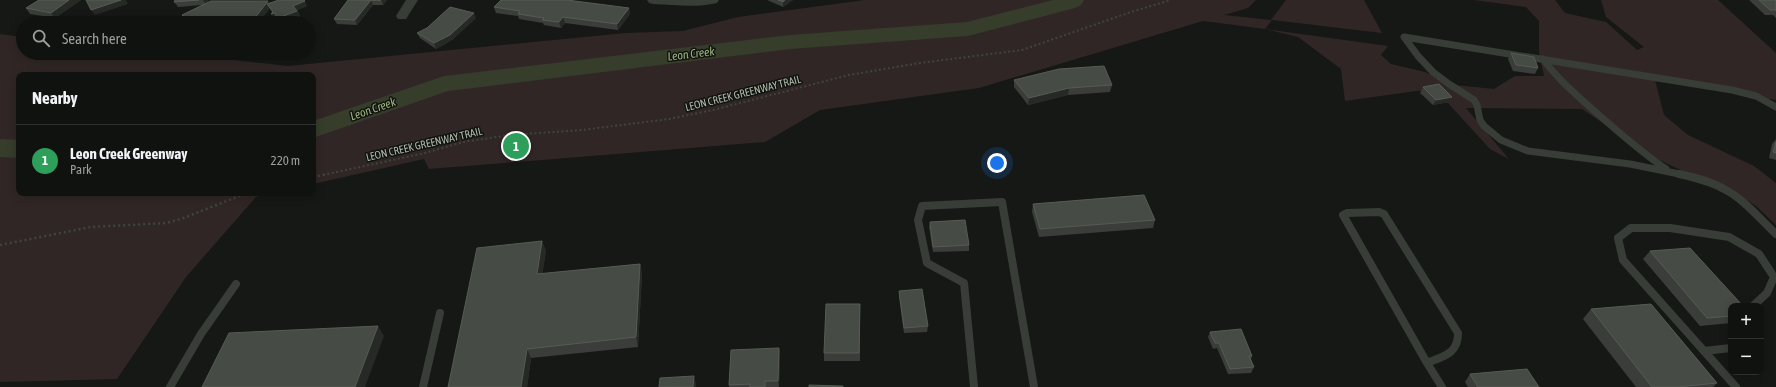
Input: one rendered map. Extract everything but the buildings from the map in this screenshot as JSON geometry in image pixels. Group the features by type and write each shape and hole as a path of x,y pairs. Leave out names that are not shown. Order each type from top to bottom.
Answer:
{"street":[{"path":"402,16 412,0"},
{"path":"653,0 691,3 713,0"}],"lane":[{"path":"1776,107 1756,96 1732,90 1404,37 1415,54 1429,68 1446,83 1474,99 1478,105 1481,122 1488,131 1507,144 1528,151 1668,171 1705,180 1725,189 1738,198 1776,234"},
{"path":"1543,59 1552,74 1644,154 1668,171"},
{"path":"974,387 964,282 927,263 918,220 922,206 1002,202 1034,387"},
{"path":"1427,363 1449,354 1458,343 1458,333 1384,214 1379,212 1347,213 1343,215 1427,363 1442,387"},
{"path":"1736,387 1623,260 1618,238 1631,228 1670,228 1729,237 1759,254 1774,277 1767,293 1756,303"},
{"path":"170,387 212,316 236,284"},
{"path":"423,387 440,313"},
{"path":"1704,351 1728,348"}],"path":[{"name":"LEON CREEK GREENWAY TRAIL","path":"316,176 424,153 463,142 510,136 582,130 669,119 720,108 849,75 920,63 1022,50 1131,12 1171,0"},
{"path":"0,245 91,227 166,222 182,219 240,196"}],"shaded area":[{"path":"865,0 1256,0 1248,8 1224,15 1271,20 1286,0 1364,0 1382,33 1272,20 1265,29 1203,21 979,88 820,110 765,142 429,169 424,159 316,183 316,72 16,72 16,196 260,196 256,197 186,277 117,379 0,382 0,34 16,36 16,60 234,60 288,66 626,33 683,31 738,17"},
{"path":"1474,0 1555,0 1565,13 1606,22 1637,50 1644,47 1606,17 1601,0 1718,0 1776,53 1776,100 1655,80 1664,115 1688,135 1754,166 1776,183 1776,225 1756,206 1724,186 1683,171 1653,157 1582,109 1466,108 1509,159 1490,149 1436,90 1416,91 1345,101 1341,69 1298,37 1265,29 1388,46 1381,55 1391,64 1425,72 1455,85 1494,89 1515,76 1544,76 1539,53 1539,21 1526,7"}],"waterway":[{"name":"Leon Creek","path":"316,129 444,84 790,42 968,29 1067,3 1073,0"},
{"name":"Leon Creek","path":"0,148 16,149"}],"place":[{"name":"Leon Creek Greenway","path":"516,146"}]}
